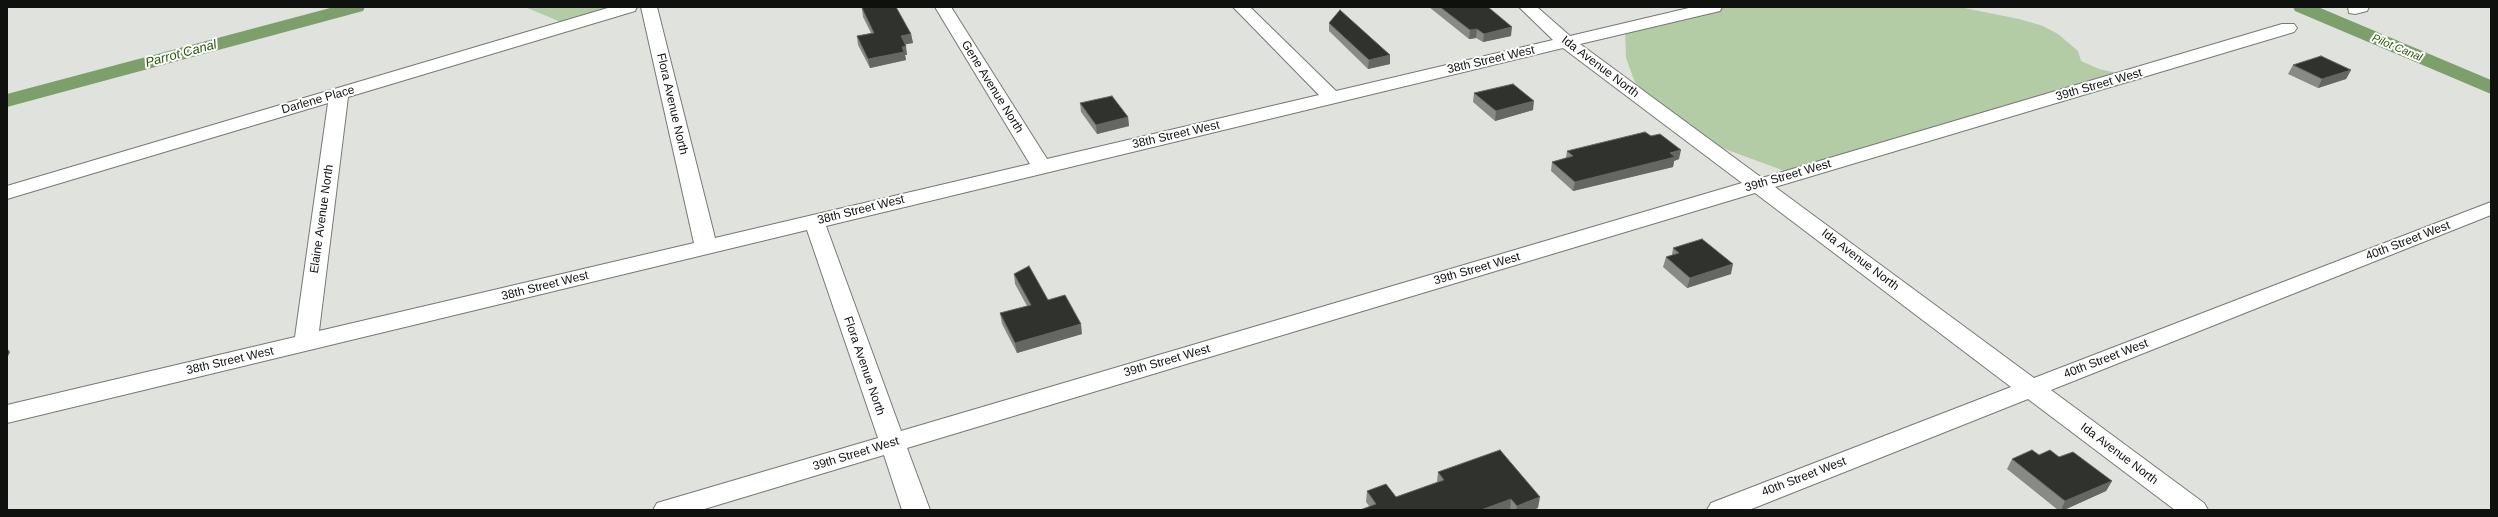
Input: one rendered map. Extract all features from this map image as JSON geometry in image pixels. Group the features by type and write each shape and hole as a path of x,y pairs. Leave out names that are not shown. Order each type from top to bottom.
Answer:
{"street":[{"name":"Darlene Place","path":"7,193 629,7"},
{"name":"Flora Avenue North","path":"649,7 706,247"},
{"name":"Gene Avenue North","path":"943,7 1042,167"},
{"path":"1241,7 1332,98"},
{"name":"Ida Avenue North","path":"1527,7 1566,42 2194,510"},
{"name":"38th Street West","path":"7,414 306,344 814,221 1714,7"},
{"name":"39th Street West","path":"666,510 892,444 1758,184 2288,28"},
{"name":"Elaine Avenue North","path":"306,344 339,94"},
{"name":"40th Street West","path":"1721,510 2491,208"},
{"name":"Flora Avenue North","path":"814,221 916,510"}],"green space":[{"path":"525,7 626,7 568,25"},
{"path":"1719,7 1959,7 2019,19 2043,26 2058,34 2078,51 2081,61 2099,69 2143,79 1798,176 1717,146 1658,110 1636,85 1626,58 1625,28"}],"building":[{"path":"896,7 911,34 901,36 906,46 902,47 904,52 868,59 857,36 874,33 862,8"},
{"path":"1440,7 1488,7 1512,27 1484,34 1477,29 1470,30"},
{"path":"1340,10 1390,55 1369,60 1329,23"},
{"path":"2321,56 2351,70 2322,79 2293,65"},
{"path":"1513,84 1534,101 1496,111 1474,93"},
{"path":"1112,96 1128,117 1096,125 1080,103"},
{"path":"1645,132 1651,136 1660,134 1681,150 1670,153 1675,157 1575,182 1552,162 1573,156 1567,151"},
{"path":"1702,239 1733,264 1690,278 1666,257 1679,253 1673,248"},
{"path":"1029,266 1048,300 1065,295 1081,324 1015,343 1000,313 1031,305 1014,274"},
{"path":"1500,450 1540,497 1517,506 1511,499 1481,510 1360,510 1376,504 1367,491 1386,484 1396,497 1444,480 1438,472"},
{"path":"2032,450 2039,455 2050,450 2059,457 2073,452 2112,481 2065,501 2012,459"}],"waterway":[{"name":"Parrot Canal","path":"7,101 356,7"},
{"name":"Pilot Canal","path":"2302,7 2491,88"}]}
